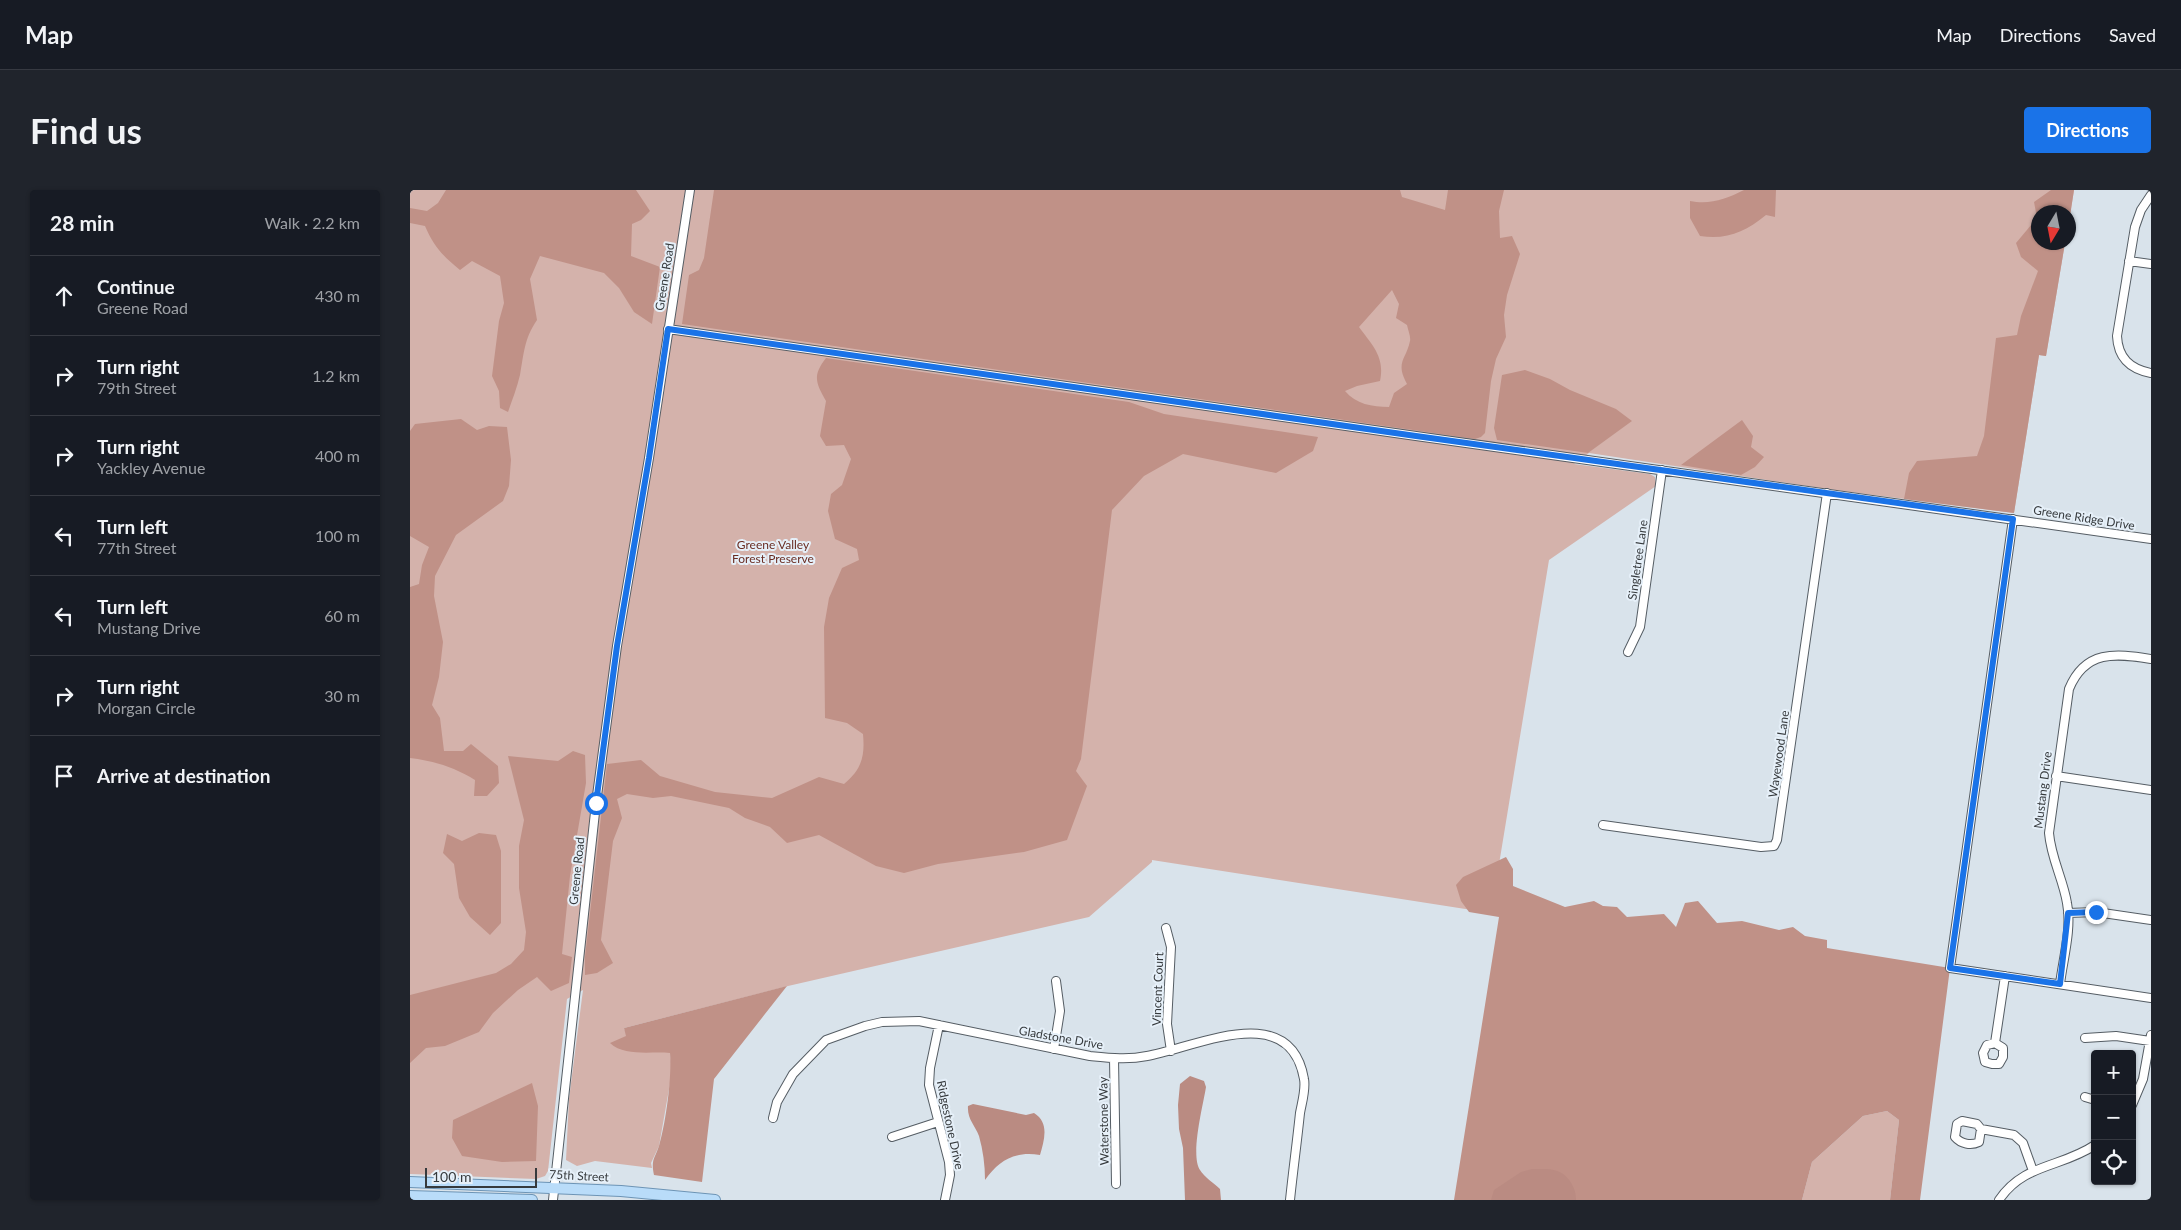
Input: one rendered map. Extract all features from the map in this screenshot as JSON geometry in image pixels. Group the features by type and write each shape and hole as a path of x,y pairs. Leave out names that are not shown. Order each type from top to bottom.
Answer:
{"main road":[{"name":"75th Street","path":"410,1182 554,1188 715,1200"},
{"path":"410,1196 532,1200"}],"street":[{"name":"Greene Road","path":"553,1200 596,803 617,646 649,458 690,190"},
{"path":"2151,195 2137,219 2129,261 2118,344 2122,357 2128,364 2151,373"},
{"path":"2129,261 2151,264"},
{"name":"Greene Ridge Drive","path":"668,329 2151,539"},
{"name":"Singletree Lane","path":"1628,652 1640,627 1662,470"},
{"name":"Wayewood Lane","path":"1603,825 1761,847 1774,846 1777,840 1827,493"},
{"path":"2013,519 1950,968 2151,998"},
{"name":"Mustang Drive","path":"2060,984 2068,913 2050,842 2050,820 2067,698 2075,676 2086,665 2104,656 2124,654 2149,658"},
{"path":"2056,776 2151,790"},
{"path":"2068,913 2096,912 2151,920"},
{"name":"Vincent Court","path":"1166,928 1171,947 1167,1024 1171,1050"},
{"path":"1995,1042 2004,976"},
{"path":"1054,1049 1060,1011 1056,981"},
{"name":"Gladstone Drive","path":"773,1118 777,1102 793,1074 826,1040 882,1022 910,1020 1054,1049 1114,1058 1133,1058 1251,1032 1275,1037 1295,1053 1304,1080 1290,1200"},
{"name":"Ridgestone Drive","path":"939,1025 930,1068 929,1085 949,1162 950,1175 945,1200"},
{"path":"2085,1038 2116,1036 2151,1038 2149,1059 2136,1096"},
{"name":"Waterstone Way","path":"1114,1058 1116,1184"},
{"path":"2085,1097 2091,1099"},
{"path":"892,1137 938,1122"},
{"path":"1982,1129 2010,1134 2018,1138 2023,1143 2033,1171"},
{"path":"1999,1200 2017,1181 2033,1171 2091,1147"}],"green space":[{"name":"Greene Valley Forest Preserve","path":"410,190 2074,190 2072,205 2031,205 2031,250 2064,250 2046,356 2039,355 2014,513 1827,489 1589,453 1574,464 1650,474 1655,477 1656,486 1549,560 1491,913 1152,860 1089,917 788,986 624,1028 634,1052 670,1052 672,1072 659,1146 651,1163 652,1168 595,1161 577,1166 566,1160 569,1099 583,990 567,999 548,1171 545,1176 536,1179 410,1174"},
{"path":"1887,1111 1899,1120 1890,1200 1802,1200 1812,1162 1863,1116"}],"shaded area":[{"path":"446,190 636,190 650,211 641,220 632,224 631,256 660,267 652,324 634,312 619,288 604,273 540,256 530,279 537,320 527,340 519,380 508,412 500,408 499,391 492,376 499,321 504,303 500,276 472,261 460,270 439,251 425,226 410,223 410,208 427,211 438,203"},
{"path":"714,190 1400,190 1402,197 1445,210 1448,190 1504,190 1499,211 1500,238 1512,236 1520,254 1507,295 1504,315 1506,337 1496,359 1491,381 1485,433 1475,439 682,324 689,275 699,270 704,258","holes":["1392,290 1399,304 1396,318 1407,325 1410,338 1402,361 1402,371 1407,384 1394,393 1389,407 1359,402 1345,391 1357,386 1380,381 1381,373 1377,352 1359,327"]},
{"path":"1744,190 1776,190 1775,217 1766,215 1751,226 1727,236 1700,236 1690,218 1690,201 1718,200"},
{"path":"2051,190 2074,190 2072,205 2035,205 2034,202"},
{"path":"2031,225 2031,250 2064,250 2046,356 2039,355 2014,513 1904,499 1909,473 1917,461 1977,456 1984,436 1996,338 2017,335 2021,316 2038,271 2021,257 2016,243"},
{"path":"826,358 1129,402 1164,414 1318,437 1313,451 1276,473 1183,454 1144,476 1112,510 1081,759 1076,771 1087,786 1067,840 1024,852 938,864 904,873 876,866 819,835 787,843 770,827 745,818 729,808 671,796 653,798 627,794 617,799 622,818 613,841 601,940 613,963 597,973 585,975 585,957 607,764 641,760 660,776 715,792 772,798 819,777 844,784 855,773 861,762 863,756 863,734 847,723 825,718 824,627 829,598 842,568 859,560 857,549 835,539 828,511 831,494 842,485 851,459 844,445 826,446 820,436 826,401 818,384 817,375"},
{"path":"1525,370 1550,379 1570,390 1616,409 1632,421 1588,453 1497,440 1494,428 1502,375"},
{"path":"461,419 477,430 489,426 507,427 511,460 509,486 503,501 456,535 435,576 434,596 443,642 439,677 432,705 440,718 444,751 463,751 471,744 498,766 499,783 487,796 474,796 475,780 452,768 410,758 410,587 419,584 422,565 429,547 410,536 410,431 415,424"},
{"path":"1742,420 1753,436 1751,447 1764,457 1755,467 1741,475 1681,465"},
{"path":"573,751 585,755 586,783 570,876 562,954 572,957 569,983 551,991 537,977 518,990 493,1013 479,1032 445,1046 426,1048 410,1063 410,995 496,973 511,964 524,950 526,932 519,888 519,846 524,820 508,756 558,761"},
{"path":"479,833 496,835 501,851 501,923 490,935 470,917 459,898 454,864 443,853 447,834 462,841"},
{"path":"1506,857 1513,869 1513,886 1565,907 1594,901 1603,906 1617,907 1627,917 1664,914 1676,927 1685,903 1698,901 1717,923 1742,921 1779,930 1793,927 1805,936 1827,940 1827,948 1950,968 1920,1200 1890,1200 1899,1120 1887,1111 1863,1116 1812,1162 1802,1200 1454,1200 1499,917 1469,912 1461,901 1456,885 1463,877"},
{"path":"787,986 714,1079 702,1182 654,1175 654,1157 662,1136 668,1100 670,1053 631,1052 610,1043 626,1036 624,1028"},
{"path":"1190,1076 1204,1081 1206,1087 1197,1142 1197,1163 1202,1173 1220,1189 1221,1200 1185,1200 1183,1148 1179,1129 1178,1105 1180,1084"},
{"path":"532,1083 538,1106 536,1161 502,1162 462,1156 452,1138 453,1120"},
{"path":"973,1104 1026,1115 1034,1113 1039,1117 1044,1127 1044,1138 1040,1155 1023,1154 1008,1158 996,1167 985,1180 984,1158 980,1141 968,1111 968,1106"},
{"path":"1532,1169 1553,1170 1562,1173 1573,1186 1576,1200 1491,1200 1494,1190 1521,1172"}],"route":[{"path":"596,803 617,646 649,458 668,329 2013,519 1950,968 2060,984 2068,913 2096,912"}]}
